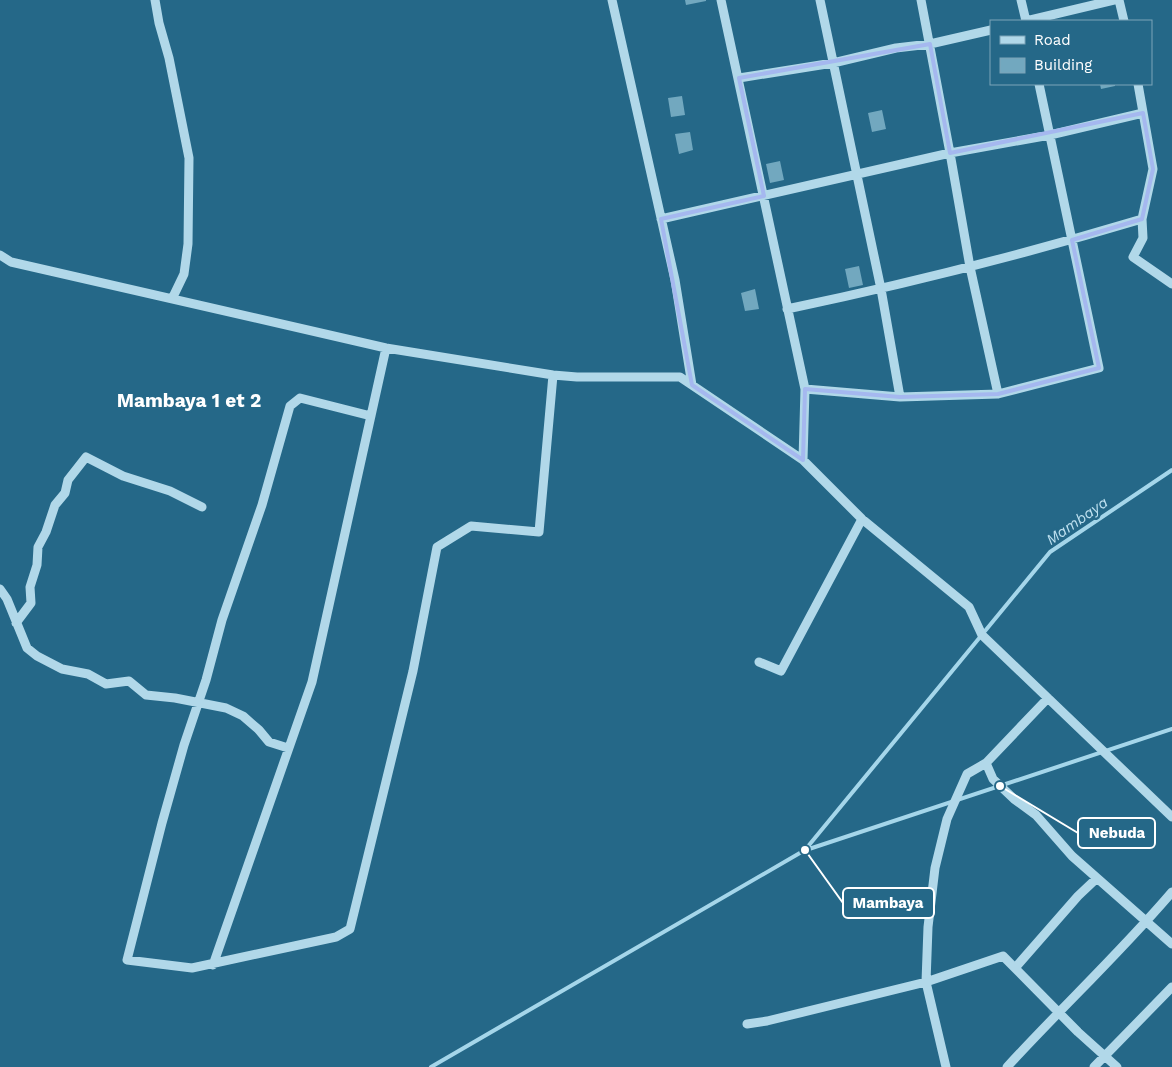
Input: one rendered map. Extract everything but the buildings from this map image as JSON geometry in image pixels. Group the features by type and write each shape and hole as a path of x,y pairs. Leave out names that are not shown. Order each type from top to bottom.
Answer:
{"street":[{"path":"155,0 189,158 188,244 184,274 172,299"},
{"path":"612,0 675,280 692,386"},
{"path":"721,0 805,389 803,460"},
{"path":"820,0 881,290 900,397"},
{"path":"921,0 970,267 998,394"},
{"path":"1021,0 1026,20"},
{"path":"1030,20 1114,0"},
{"path":"1119,0 1124,20"},
{"path":"739,78 833,63 896,48 930,44 990,30"},
{"path":"805,389 900,397 998,394 1099,368 1039,85"},
{"path":"1138,85 1153,169 1142,219 1143,238 1134,256 1172,284"},
{"path":"661,219 857,176 950,153 1050,135 1143,113"},
{"path":"787,310 881,290 1072,240 1142,219"},
{"path":"0,255 11,262 386,348 553,375 577,377 680,377 803,460 862,519 969,607 982,635 1172,817"},
{"path":"213,965 312,682 386,348"},
{"path":"371,416 300,398 290,406 262,505 222,620 162,823 127,960 192,968 336,937 350,929 413,670 437,547 471,526 539,532 553,375"},
{"path":"16,623 31,603 30,587 37,565 38,547 46,532 55,505 65,493 68,480 86,457 123,476 170,492 202,507"},
{"path":"758,662 780,671 862,519"},
{"path":"0,589 7,599 27,648 38,656 62,668 88,674 106,684 129,681 146,695 199,702 226,708 243,716 269,742 288,748"},
{"path":"946,1067 926,982 928,927 935,868 947,819 968,774 986,763 1048,698"},
{"path":"986,763 993,779 1014,799 1036,815 1072,856 1172,944"},
{"path":"1016,968 1078,896 1096,879"},
{"path":"1007,1067 1058,1012 1147,922 1172,892"},
{"path":"747,1024 767,1021 926,982 1003,956 1058,1012 1117,1067"},
{"path":"1094,1067 1172,986"}],"highlighted area":[{"path":"930,44 950,153 1143,113 1153,169 1142,219 1072,240 1099,368 998,394 900,397 805,389 803,460 692,385 661,219 764,196 739,78"}],"waterway":[{"name":"Mambaya","path":"431,1067 805,850 1050,552 1172,470"},
{"path":"806,850 1172,729"}],"place":[{"name":"Nebuda","path":"1000,786"},
{"name":"Mambaya","path":"805,850"}],"district":[{"name":"Mambaya 1 et 2","path":"189,400"}]}
